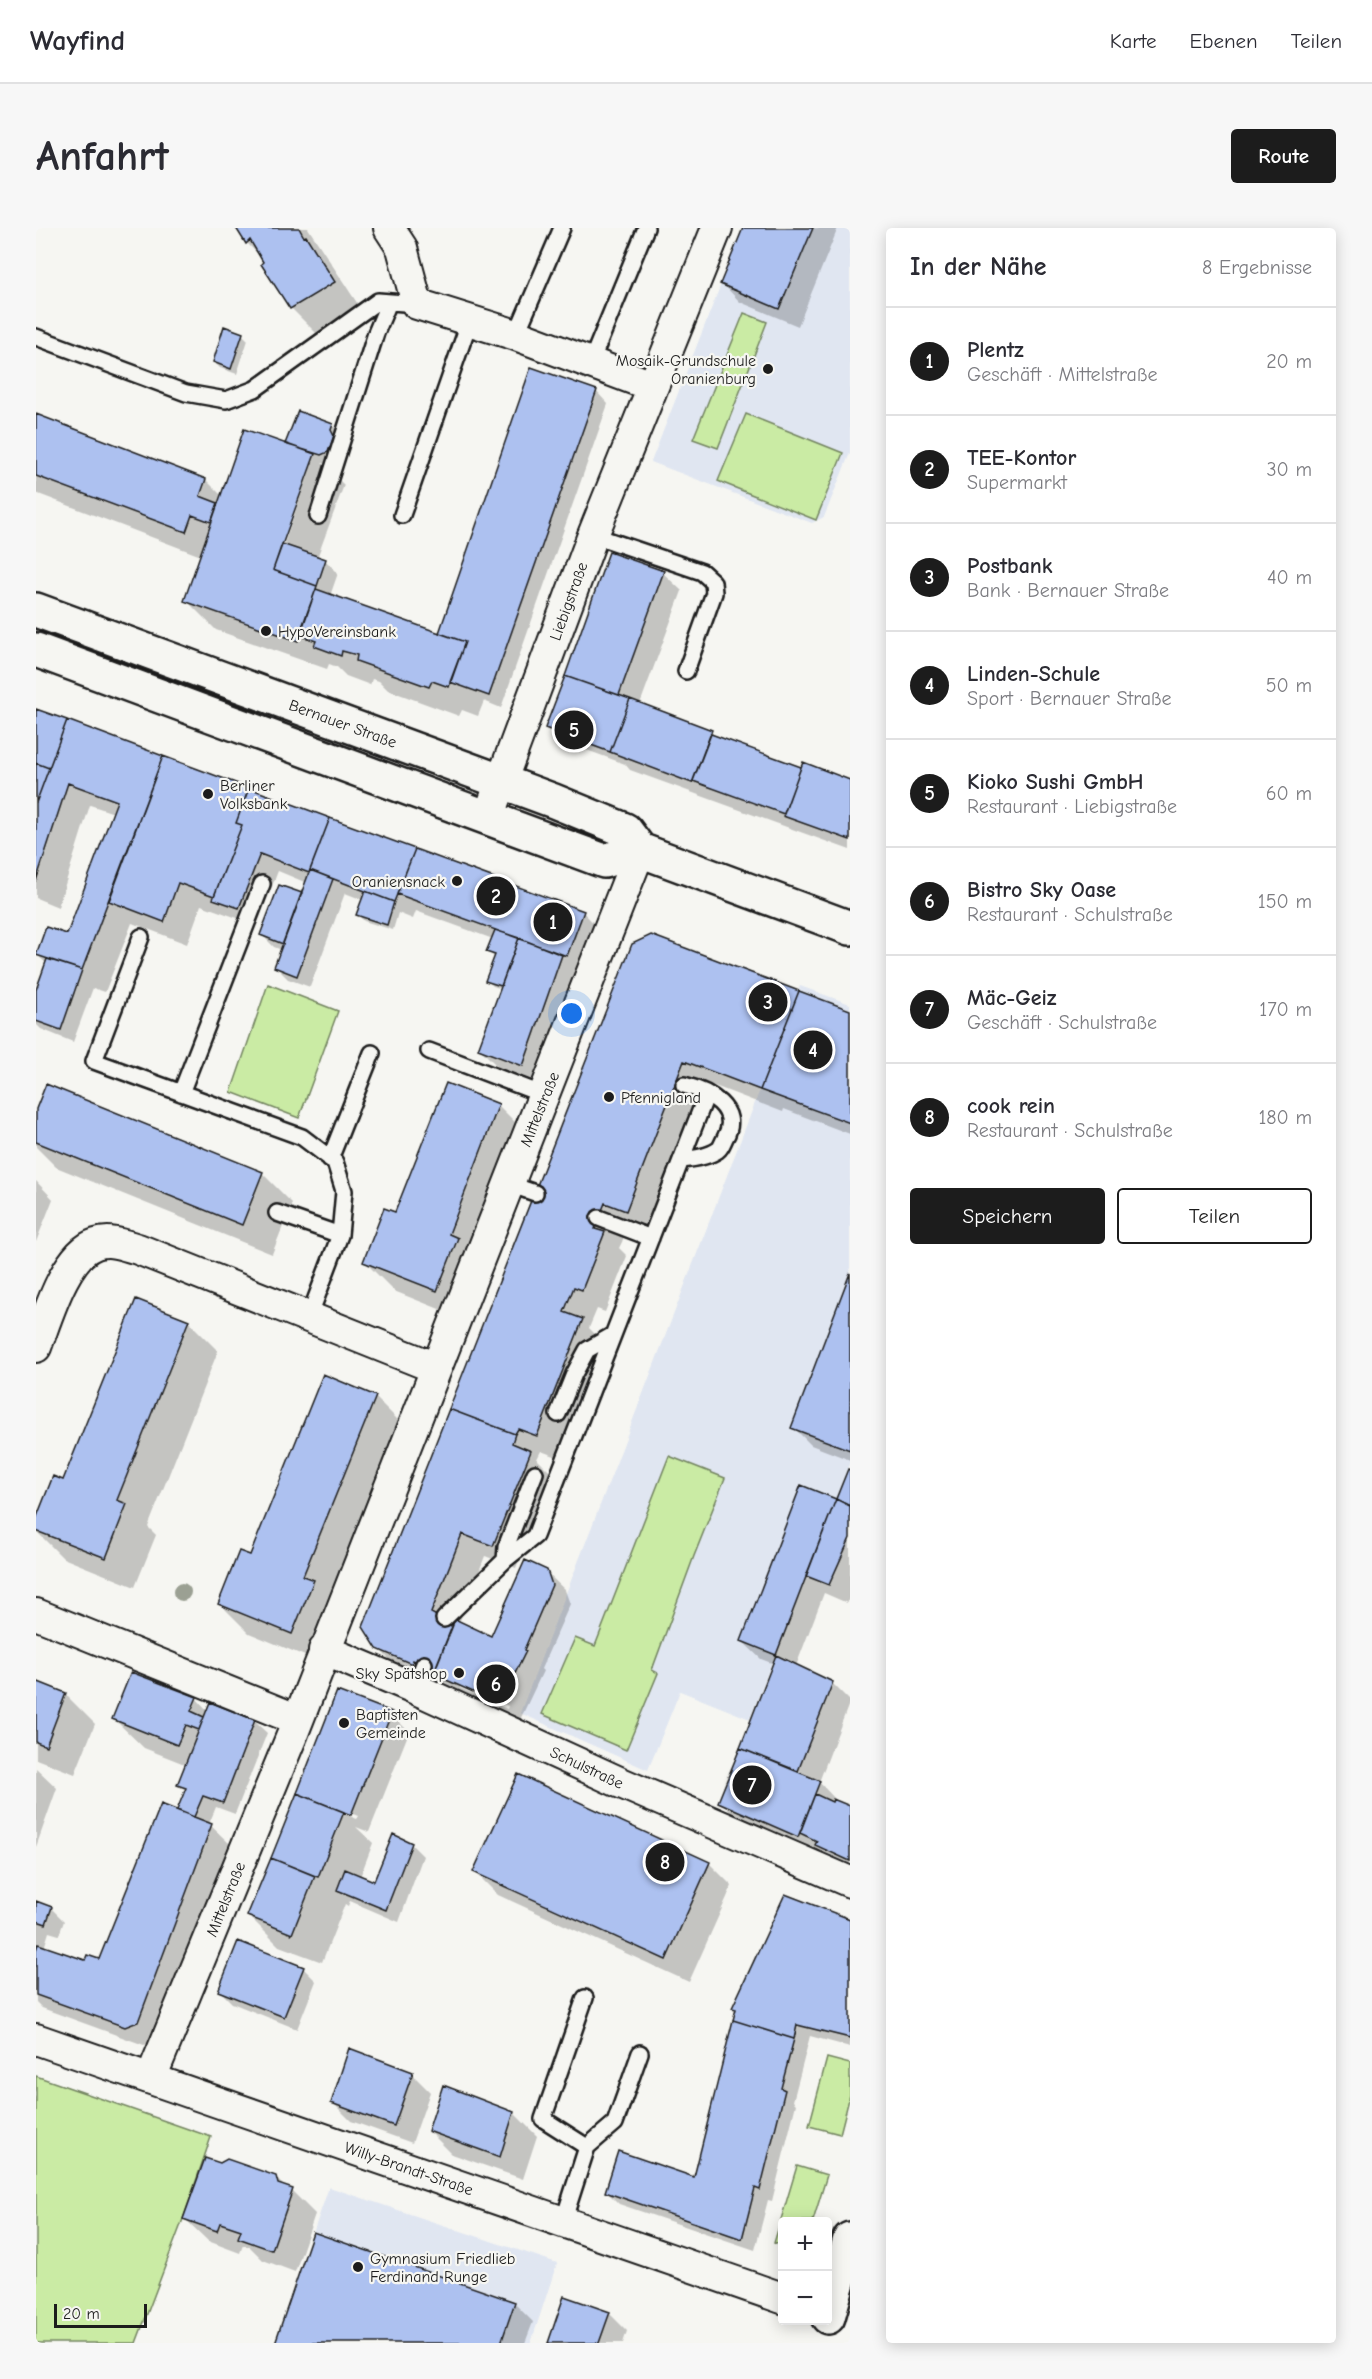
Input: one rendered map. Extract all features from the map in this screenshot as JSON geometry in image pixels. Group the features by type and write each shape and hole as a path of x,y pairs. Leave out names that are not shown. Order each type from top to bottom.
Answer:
{"main road":[{"name":"Bernauer Straße","path":"36,610 501,782 624,830 640,850 850,928"},
{"path":"36,650 604,861 640,850"},
{"path":"832,2301 850,2239"}],"street":[{"path":"389,228 402,248 403,303 470,320 516,335 652,386"},
{"name":"Liebigstraße","path":"488,817 593,535 717,228"},
{"name":"Mittelstraße","path":"152,2078 436,1368 522,1189 544,1095 640,850"},
{"path":"36,1347 63,1279 78,1257 95,1244 114,1242 138,1249 436,1368"},
{"path":"36,1614 297,1720"},
{"name":"Schulstraße","path":"324,1650 419,1676 621,1783 850,1882"},
{"name":"Willy-Brandt-Straße","path":"36,2038 778,2296"}],"lane":[{"path":"516,335 562,228"},
{"path":"591,362 646,228"},
{"path":"36,337 186,393 226,400 255,389 378,301 403,303"},
{"path":"318,516 376,333 403,303"},
{"path":"402,515 470,320"},
{"path":"593,535 702,572 713,582 714,593 686,671"},
{"path":"181,1094 262,884"},
{"path":"141,937 94,1060 302,1137 335,1162 344,1191 340,1235 309,1317"},
{"path":"429,1050 544,1095"},
{"path":"330,1159 372,1053"},
{"path":"681,1160 719,1150 729,1132 729,1116 720,1102 706,1091 684,1084"},
{"path":"444,1619 505,1560 535,1536 704,1101"},
{"path":"277,1213 340,1235"},
{"path":"599,1218 651,1238"},
{"path":"558,1414 574,1374 587,1350 613,1335"},
{"path":"505,1560 506,1547 535,1473"},
{"path":"585,1998 543,2119 587,2147"},
{"path":"563,2222 587,2147 615,2123 640,2053"}],"shaded area":[{"name":"Mosaik-Grundschule Oranienburg","path":"743,228 850,228 850,453 824,517 812,523 651,462"},
{"path":"800,986 850,1004 850,1462 750,1719 680,1691 648,1770 520,1713"},
{"path":"329,2187 557,2263 531,2343 275,2343"}],"green space":[{"path":"744,313 767,322 718,448 693,439"},
{"path":"746,414 843,453 816,520 718,481"},
{"path":"268,984 338,1011 299,1118 231,1092"},
{"path":"669,1456 725,1478 652,1670 658,1673 626,1750 542,1714 575,1638 595,1646"},
{"path":"827,2058 850,2064 850,2095 840,2134 809,2126"},
{"path":"36,2076 211,2137 136,2343 36,2343"},
{"path":"797,2166 827,2175 814,2217 782,2217"},
{"path":"778,2230 778,2244 774,2243"}],"building":[{"path":"236,228 299,228 335,282 290,309 261,264 263,262 250,240 246,244"},
{"path":"743,228 813,228 779,309 720,284"},
{"path":"224,326 243,333 231,369 213,362"},
{"path":"531,367 597,390 489,696 450,682 465,642 439,633"},
{"path":"298,411 333,424 331,430 334,436 328,452 321,455 285,444"},
{"path":"36,414 206,479 200,496 218,503 211,522 192,515 186,532 36,476"},
{"path":"244,429 315,454 273,570 317,586 298,641 184,601"},
{"path":"282,544 326,559 317,586 273,570"},
{"path":"609,552 664,571 619,695 565,676"},
{"path":"316,589 465,642 449,687 432,681 429,687 356,661 357,655 342,651 341,656 314,646 316,641 299,635"},
{"path":"565,676 630,699 610,752 545,728"},
{"path":"630,699 712,730 692,783 610,752"},
{"path":"36,709 67,720 49,768 36,763"},
{"path":"67,720 163,756 82,970 36,955 46,927 67,934 117,801 68,783 36,881 36,803"},
{"path":"711,734 801,767 784,814 693,781"},
{"path":"163,756 249,788 236,823 242,825 214,896 178,883 164,922 109,901"},
{"path":"803,762 850,780 850,840 783,816"},
{"path":"36,763 49,768 36,803"},
{"path":"249,788 330,818 309,873 260,854 239,908 213,899 242,825 236,823"},
{"path":"330,818 415,849 394,902 310,870"},
{"path":"415,849 584,911 567,956 397,894"},
{"path":"310,870 333,879 297,976 274,967"},
{"path":"279,885 302,893 283,944 260,935"},
{"path":"365,891 394,902 387,925 356,915"},
{"path":"495,930 519,938 501,986 485,981 495,955 486,952"},
{"path":"651,935 799,991 760,1090 684,1061 626,1211 605,1203 599,1218 595,1229 605,1232 582,1290 574,1287 564,1312 583,1319 537,1436 518,1429 515,1434 449,1409 632,944"},
{"path":"519,938 562,955 523,1066 478,1049"},
{"path":"47,959 82,970 61,1030 36,1021 36,990"},
{"path":"799,991 850,1010 850,1123 760,1090"},
{"path":"446,1083 499,1104 449,1234 458,1238 437,1291 363,1262 384,1208 395,1212"},
{"path":"46,1084 263,1172 242,1225 36,1142 36,1109"},
{"path":"850,1273 850,1450 791,1428"},
{"path":"136,1299 189,1320 117,1500 127,1504 106,1558 36,1531 36,1519 53,1476 63,1480"},
{"path":"323,1374 376,1396 303,1576 314,1580 292,1634 218,1604 239,1551 250,1555"},
{"path":"449,1409 515,1434 512,1443 531,1451 493,1546 462,1534 431,1613 453,1625 435,1670 413,1660 412,1664 377,1649 363,1627"},
{"path":"848,1469 850,1470 850,1506 836,1499"},
{"path":"801,1485 836,1499 776,1655 741,1641"},
{"path":"836,1499 850,1506 850,1538 829,1585 806,1576"},
{"path":"525,1560 547,1570 552,1585 524,1650 526,1651 500,1704 433,1674 455,1619 491,1636"},
{"path":"776,1655 833,1682 798,1771 740,1748"},
{"path":"131,1672 197,1697 191,1711 204,1717 199,1730 186,1725 177,1745 112,1719"},
{"path":"36,1681 66,1693 46,1746 36,1742"},
{"path":"337,1691 392,1712 351,1815 297,1793"},
{"path":"210,1702 255,1720 223,1803 203,1796 194,1817 177,1810 186,1788 177,1785"},
{"path":"740,1748 820,1781 798,1837 718,1802"},
{"path":"518,1774 710,1862 666,1960 473,1872"},
{"path":"297,1793 344,1812 318,1877 271,1858"},
{"path":"815,1794 832,1802 833,1799 850,1806 850,1861 815,1845 817,1841 800,1833"},
{"path":"161,1804 212,1824 138,2022 125,2027 36,1995 38,1944 85,1960 87,1955 99,1959"},
{"path":"393,1834 412,1843 386,1910 337,1890 345,1869 374,1881"},
{"path":"271,1858 315,1876 292,1934 247,1916"},
{"path":"785,1894 850,1919 850,2038 797,2025 794,2039 733,2020 736,2009 732,2008"},
{"path":"36,1901 52,1907 46,1924 37,1921 36,1923"},
{"path":"238,1941 304,1967 284,2017 218,1991"},
{"path":"733,2020 794,2039 781,2088 785,2090 760,2190 755,2188 742,2239 605,2192 618,2151 694,2177"},
{"path":"349,2048 413,2072 394,2126 331,2103"},
{"path":"443,2085 514,2112 500,2157 428,2131"},
{"path":"205,2158 220,2163 227,2159 276,2176 278,2184 293,2189 272,2250 238,2238 241,2230 220,2223 217,2231 183,2219"},
{"name":"Gymnasium Friedlieb Ferdinand Runge","path":"313,2232 515,2302 501,2343 275,2343"},
{"path":"564,2296 610,2312 599,2343 548,2343"}],"place":[{"name":"Mosaik-Grundschule Oranienburg","path":"768,369"},
{"name":"HypoVereinsbank","path":"266,631"},
{"name":"Kioko Sushi GmbH","path":"574,730"},
{"name":"Berliner Volksbank","path":"208,794"},
{"name":"Oraniensnack","path":"457,881"},
{"name":"TEE-Kontor","path":"496,896"},
{"name":"Plentz","path":"553,922"},
{"name":"Postbank","path":"768,1002"},
{"name":"Linden-Schule","path":"813,1050"},
{"name":"Pfennigland","path":"609,1097"},
{"name":"Sky Spätshop","path":"459,1673"},
{"name":"Bistro Sky Oase","path":"496,1684"},
{"name":"Baptisten Gemeinde","path":"344,1723"},
{"name":"Mäc-Geiz","path":"752,1785"},
{"name":"cook rein","path":"665,1862"},
{"name":"Gymnasium Friedlieb Ferdinand Runge","path":"358,2267"}]}
